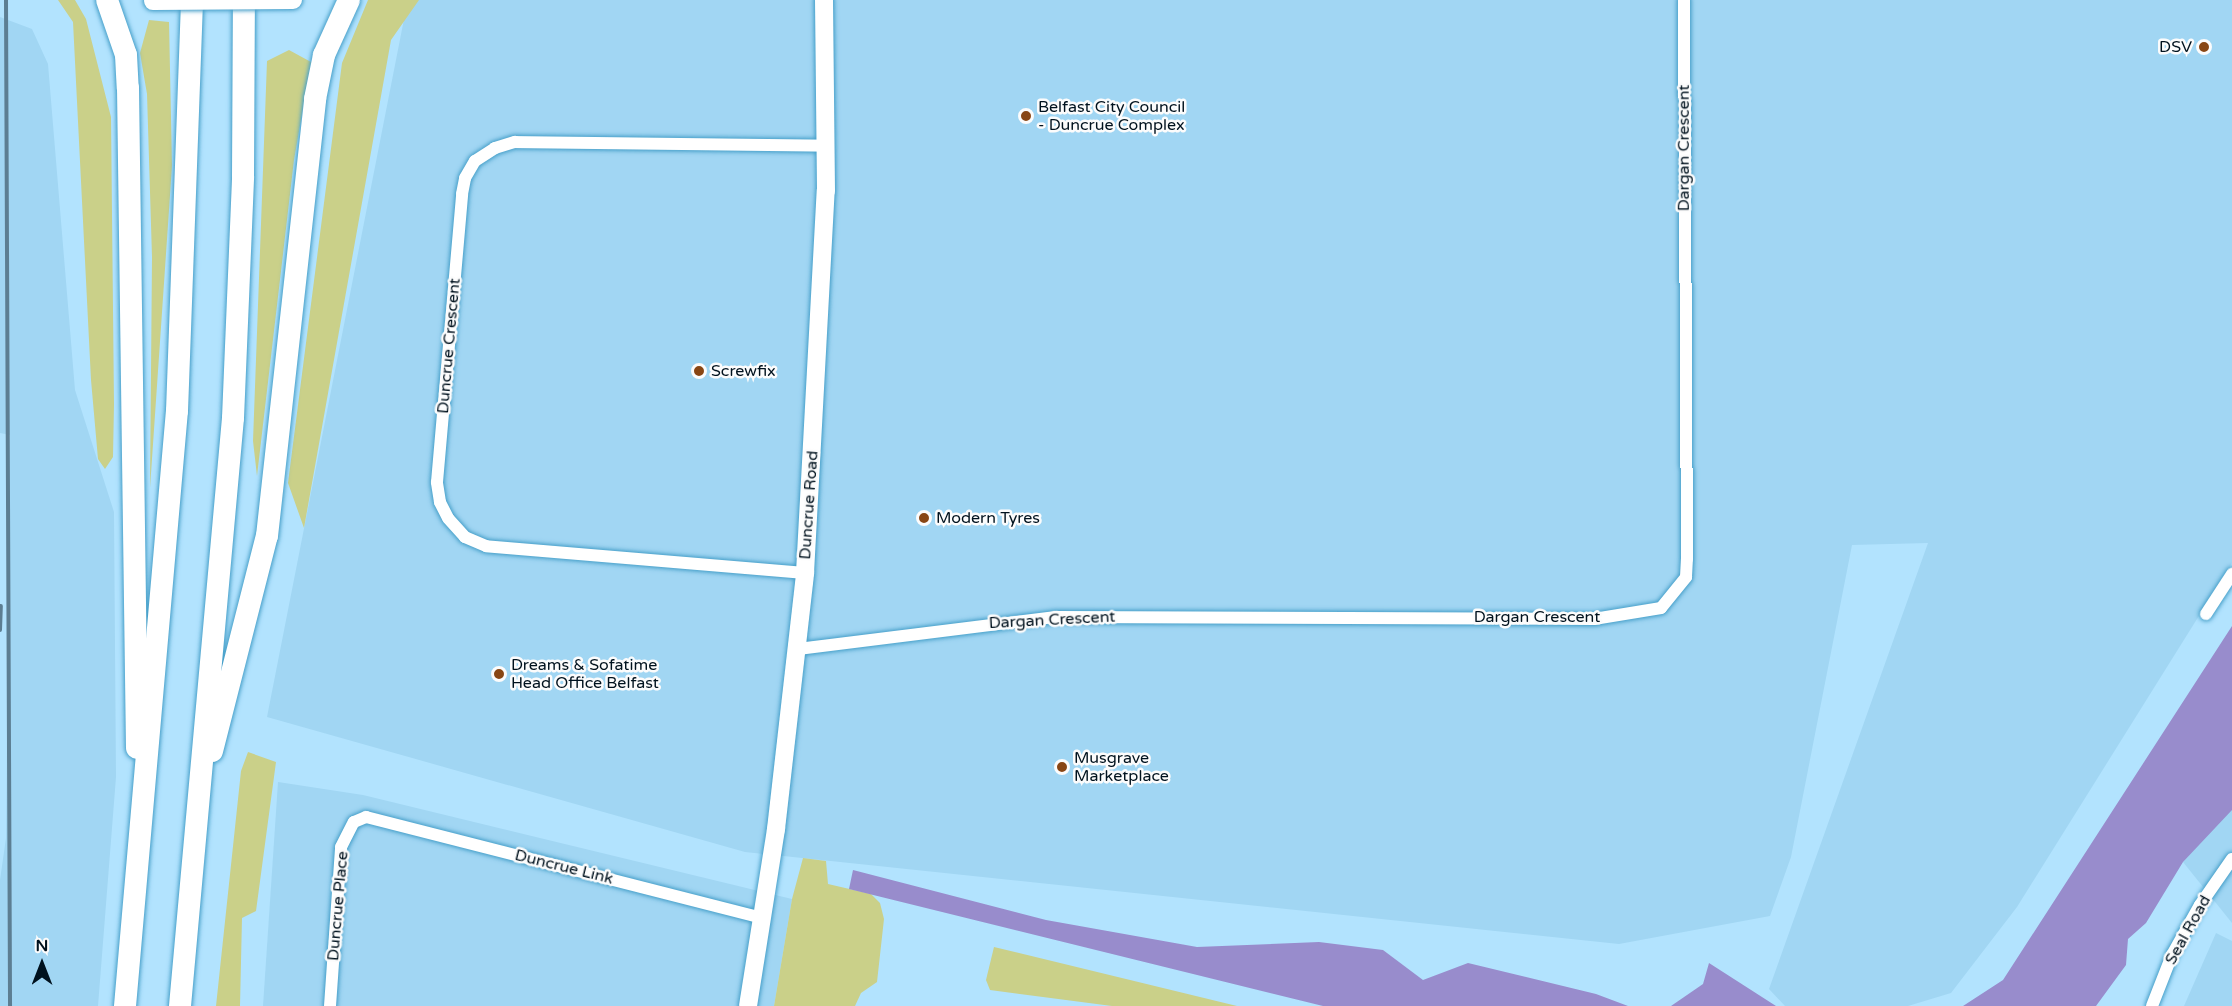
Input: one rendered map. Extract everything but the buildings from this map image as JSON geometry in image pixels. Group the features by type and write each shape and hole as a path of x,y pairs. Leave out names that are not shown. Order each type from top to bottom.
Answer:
{"highway":[{"path":"107,0 126,55 129,88 135,727 142,812"},
{"path":"125,1006 177,411 192,0"},
{"path":"180,1006 233,418 243,176 244,0"},
{"path":"199,788 225,712 267,536 315,99 324,55 349,0"}],"street":[{"path":"151,0 293,0"},
{"name":"Duncrue Road","path":"748,1006 763,918 798,649 805,573 818,378 826,146 824,0"},
{"name":"Dargan Crescent","path":"798,649 1056,617 1594,619 1661,608 1686,577 1687,559 1684,0"},
{"name":"Duncrue Crescent","path":"805,573 486,546 465,537 448,518 440,502 437,482 462,194 476,161 495,148 515,142 826,146"},
{"path":"2206,614 2232,574"},
{"name":"Duncrue Link","path":"366,817 763,918"},
{"name":"Duncrue Place","path":"330,1006 341,847 354,822 366,817"},
{"name":"Seal Road","path":"2152,1006 2172,955 2194,915 2232,859"}],"shaded area":[{"path":"416,0 2232,0 2232,563 2017,907 1951,993 1908,1006 1785,1006 1769,989 1928,543 1852,545 1791,857 1770,916 1619,944 745,852 267,717 405,14"},
{"path":"0,17 32,29 48,64 75,390 114,512 116,777 98,1006 0,1006 0,880 6,838 10,435 0,433"},
{"path":"2232,626 2232,810 2183,862 2146,923 2128,939 2126,965 2096,1006 1963,1006 2003,980"},
{"path":"278,782 363,795 792,899 774,1006 263,1006"},
{"path":"2232,800 2232,923 2183,862"},
{"path":"853,870 1046,920 1197,947 1319,942 1383,950 1423,980 1468,963 1596,994 1628,1006 1323,1006 849,889"},
{"path":"2216,933 2232,941 2232,1006 2184,1006"},
{"path":"1709,963 1776,1006 1671,1006 1703,984"}],"green space":[{"path":"58,0 75,0 86,19 111,117 114,404 113,457 105,469 98,459 91,380 73,22"},
{"path":"368,0 419,0 391,40 304,528 288,483 342,63"},
{"path":"149,20 169,22 172,166 150,488 152,257 147,94 140,53"},
{"path":"289,50 311,62 294,160 257,476 253,441 267,61"},
{"path":"248,752 276,762 256,911 242,918 240,1006 216,1006 241,771"},
{"path":"803,858 826,861 828,884 871,894 880,903 884,919 877,982 861,993 855,1006 774,1006 792,899"},
{"path":"994,947 1237,1006 1112,1006 990,990 986,980"}],"railway":[{"path":"6,0 10,1006"},
{"path":"0,630 1,606"}],"place":[{"name":"DSV","path":"2204,47"},
{"name":"Belfast City Council - Duncrue Complex","path":"1026,116"},
{"name":"Screwfix","path":"699,371"},
{"name":"Modern Tyres","path":"924,518"},
{"name":"Dreams & Sofatime Head Office Belfast","path":"499,674"},
{"name":"Musgrave Marketplace","path":"1062,767"}]}
